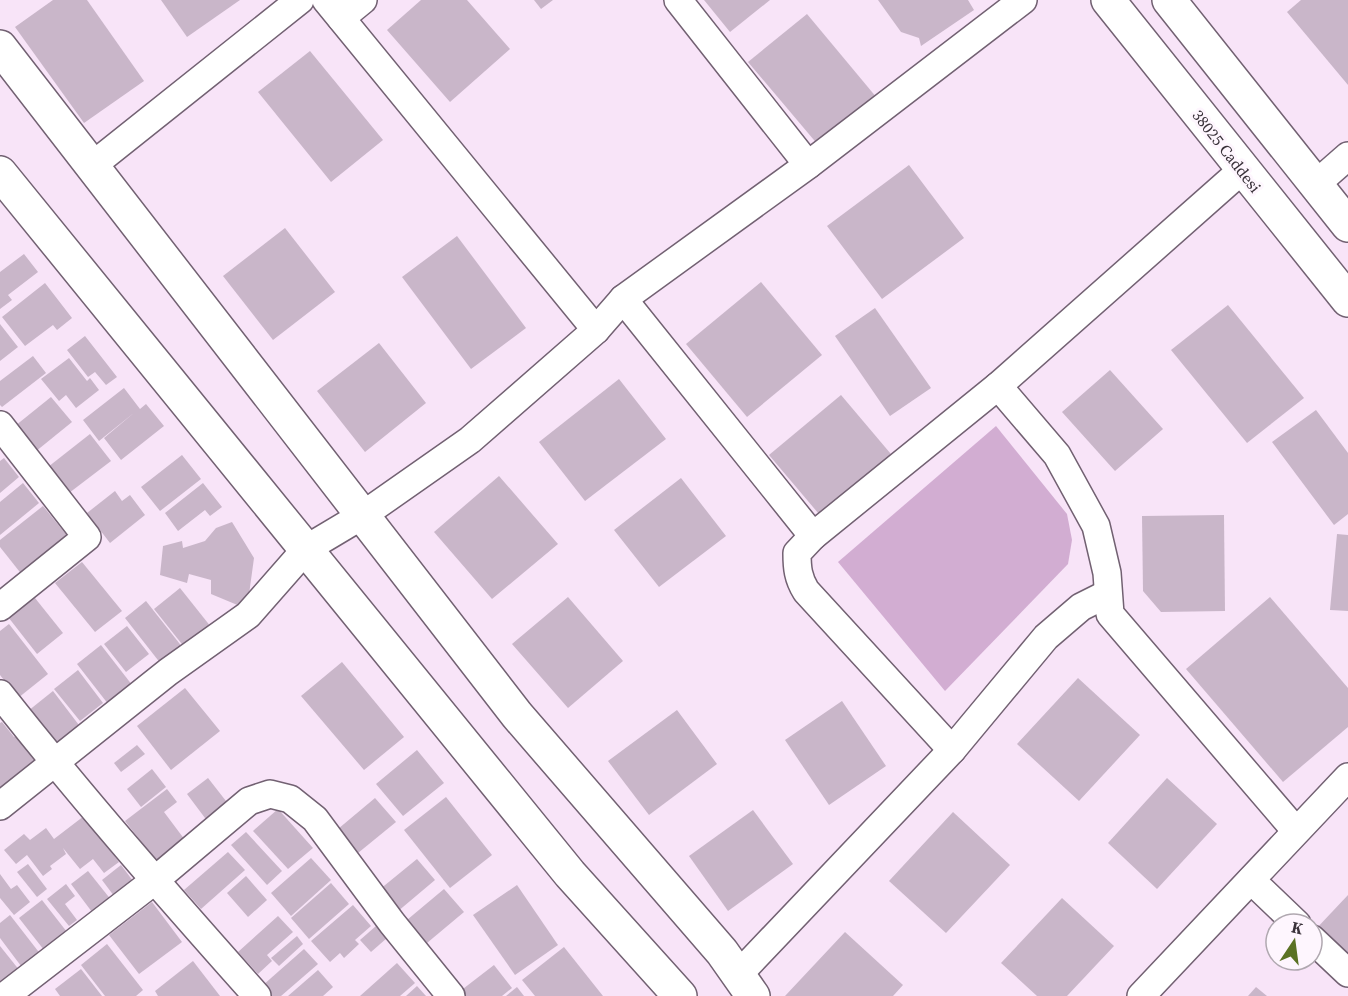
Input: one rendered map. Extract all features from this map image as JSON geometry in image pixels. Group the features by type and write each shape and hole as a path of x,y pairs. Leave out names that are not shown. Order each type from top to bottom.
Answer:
{"street":[{"path":"93,165 300,0"},
{"path":"363,0 334,9 596,330"},
{"path":"678,0 808,165"},
{"path":"0,806 168,672 248,615 306,549 363,515 470,440 596,330 623,299 808,165 1023,0"},
{"name":"38025 Caddesi","path":"1108,0 1348,300"},
{"path":"1169,0 1348,225"},
{"path":"0,47 517,715 722,952 745,986 952,750 1046,637 1081,607 1107,594"},
{"path":"1316,184 1348,156"},
{"path":"952,750 806,591 797,569 797,553 813,536 998,386 1242,170"},
{"path":"0,173 570,874 680,996"},
{"path":"623,299 813,536"},
{"path":"998,386 1057,455 1096,526 1107,573 1110,614 1296,831"},
{"path":"0,425 87,537 0,607"},
{"path":"0,694 54,763 154,882 257,996"},
{"path":"1141,996 1348,777"},
{"path":"5,996 154,882 249,801 270,794 290,799 315,819 392,923 452,996"},
{"path":"1251,880 1284,912"},
{"path":"1324,950 1348,973"}],"shaded area":[{"path":"996,426 1067,514 1072,540 1068,564 945,691 838,562"}],"building":[{"path":"53,0 87,0 144,81 84,123 15,27"},
{"path":"161,0 240,0 187,37"},
{"path":"421,0 467,0 510,49 450,102 387,30"},
{"path":"534,0 553,0 541,9"},
{"path":"704,0 770,0 730,32"},
{"path":"878,0 968,0 974,10 921,46 919,38 901,32"},
{"path":"1301,0 1348,0 1348,85 1287,12"},
{"path":"807,14 877,98 819,146 748,62"},
{"path":"310,51 383,140 331,182 258,92"},
{"path":"909,165 964,238 882,299 827,226"},
{"path":"285,228 335,292 273,340 223,276"},
{"path":"457,236 526,328 471,369 402,277"},
{"path":"24,254 38,272 8,295 12,300 0,309 0,272"},
{"path":"761,282 822,355 747,417 686,344"},
{"path":"45,283 72,318 57,330 53,325 25,346 2,317"},
{"path":"1228,305 1304,398 1247,443 1171,350"},
{"path":"875,308 931,388 890,416 835,336"},
{"path":"0,324 18,347 0,361"},
{"path":"85,336 117,377 106,385 95,372 88,377 67,350"},
{"path":"379,343 426,403 365,452 317,391"},
{"path":"33,356 46,373 2,407 0,405 0,381"},
{"path":"69,358 87,381 90,378 99,390 76,408 66,395 59,401 41,379"},
{"path":"1110,370 1163,429 1115,471 1062,412"},
{"path":"619,379 666,439 585,501 539,442"},
{"path":"124,388 140,409 146,404 164,426 121,460 104,438 135,412 99,441 83,420"},
{"path":"841,395 896,460 824,520 769,455"},
{"path":"51,397 72,422 35,452 15,426"},
{"path":"1316,410 1348,453 1348,514 1334,525 1272,442"},
{"path":"90,434 111,461 69,493 48,467"},
{"path":"182,455 201,479 160,511 141,487"},
{"path":"4,458 19,477 0,493 0,461"},
{"path":"499,476 558,544 492,599 434,532"},
{"path":"681,478 726,536 659,587 614,530"},
{"path":"23,483 39,503 0,535 0,502"},
{"path":"203,483 222,507 210,516 205,510 178,531 165,513"},
{"path":"115,491 122,501 130,495 145,515 110,543 87,513"},
{"path":"43,506 69,538 23,576 0,547 0,540"},
{"path":"1224,515 1225,611 1161,612 1143,591 1142,516"},
{"path":"232,522 254,558 247,609 211,594 211,580 189,574 187,583 160,575 163,546 182,541 183,548 205,541 216,528"},
{"path":"1337,534 1348,535 1348,611 1330,610"},
{"path":"82,562 122,611 95,632 55,583"},
{"path":"180,588 215,632 189,653 154,609"},
{"path":"31,593 63,633 37,654 5,613"},
{"path":"568,597 623,661 568,708 512,644"},
{"path":"1270,597 1348,688 1348,727 1283,782 1186,669"},
{"path":"146,601 183,648 161,664 125,618"},
{"path":"9,624 48,674 18,698 0,675 0,631"},
{"path":"127,626 149,654 126,672 104,644"},
{"path":"101,645 136,690 112,709 77,664"},
{"path":"342,662 404,737 364,770 301,696"},
{"path":"78,670 103,703 80,721 54,689"},
{"path":"1078,678 1140,735 1079,801 1017,744"},
{"path":"185,688 220,731 171,770 137,726"},
{"path":"53,691 85,733 56,756 23,715"},
{"path":"842,701 886,766 829,805 785,740"},
{"path":"677,710 717,764 649,815 608,761"},
{"path":"2,722 14,737 19,734 43,766 5,794 0,787 0,723"},
{"path":"137,745 145,754 121,772 114,763"},
{"path":"417,750 444,783 403,816 376,784"},
{"path":"152,769 166,787 141,807 127,789"},
{"path":"208,778 233,810 211,826 187,794"},
{"path":"1167,778 1217,824 1157,889 1108,843"},
{"path":"167,789 177,802 164,812 185,840 157,862 125,821"},
{"path":"446,797 492,855 450,888 404,830"},
{"path":"375,798 396,822 358,853 338,829"},
{"path":"278,809 313,848 288,869 253,831"},
{"path":"753,810 793,864 728,911 689,856"},
{"path":"953,812 1010,865 946,933 889,881"},
{"path":"84,816 119,862 104,873 93,859 80,869 63,848 66,854 50,866 52,869 43,876 27,855 16,864 4,850 24,834 30,840 46,828 54,839"},
{"path":"246,832 282,871 267,885 231,845"},
{"path":"228,852 245,870 201,909 184,890"},
{"path":"311,858 331,880 291,916 271,893"},
{"path":"417,859 435,880 397,912 379,890"},
{"path":"28,864 47,889 37,897 17,872"},
{"path":"121,865 139,889 120,904 102,880"},
{"path":"88,871 116,906 98,920 71,884"},
{"path":"0,874 11,889 17,885 30,902 14,915 0,898"},
{"path":"246,876 267,900 248,917 227,893"},
{"path":"331,883 349,904 309,939 291,918"},
{"path":"66,884 75,896 65,904 77,920 69,926 47,899"},
{"path":"517,885 558,945 515,975 473,915"},
{"path":"444,889 464,912 421,948 401,925"},
{"path":"1348,895 1348,960 1324,938 1324,920"},
{"path":"1062,898 1114,946 1067,996 1037,996 1001,963"},
{"path":"42,900 74,941 51,959 19,918"},
{"path":"152,902 182,942 139,974 109,935"},
{"path":"353,905 371,926 355,940 359,944 344,958 340,953 330,962 311,941"},
{"path":"10,915 45,960 27,974 0,938 0,923"},
{"path":"278,916 293,932 267,955 272,961 258,974 238,952"},
{"path":"376,926 387,938 371,952 360,940"},
{"path":"845,932 903,985 893,996 785,996"},
{"path":"297,936 303,944 279,966 271,958"},
{"path":"107,944 143,990 136,996 105,996 81,965"},
{"path":"0,946 24,976 0,995"},
{"path":"564,947 603,996 535,996 522,980"},
{"path":"304,949 318,964 281,996 271,996 262,986"},
{"path":"193,961 220,996 158,996 155,991"},
{"path":"397,963 415,983 400,996 360,996"},
{"path":"494,965 512,988 502,996 462,996 459,992"},
{"path":"81,969 102,996 60,996 55,989"},
{"path":"318,970 333,987 323,996 288,996"},
{"path":"417,986 426,996 406,996"},
{"path":"517,987 524,996 506,996"},
{"path":"1256,987 1267,996 1248,996"}]}
